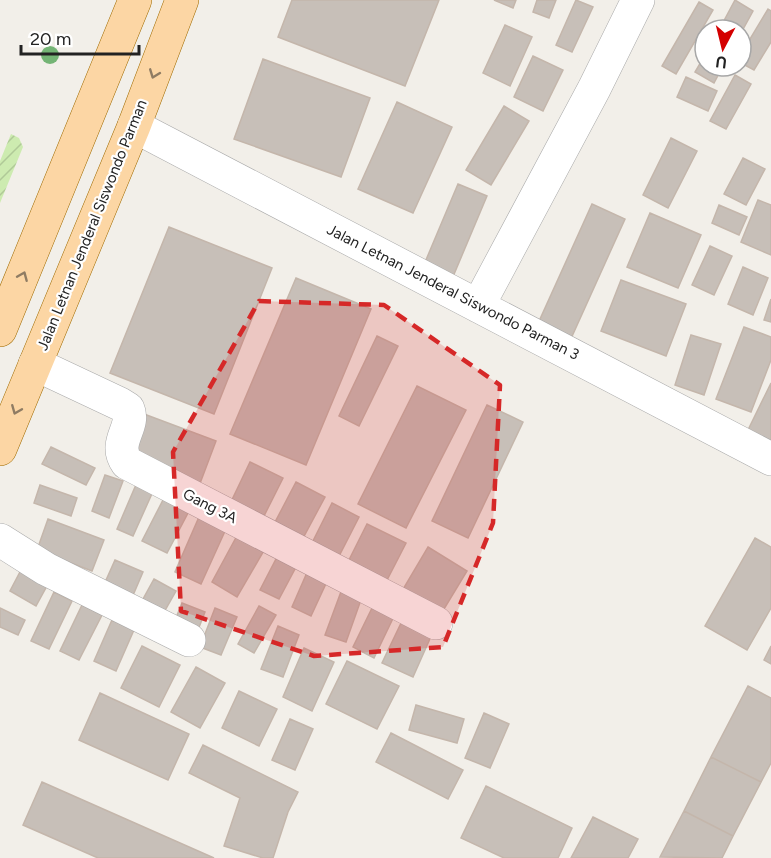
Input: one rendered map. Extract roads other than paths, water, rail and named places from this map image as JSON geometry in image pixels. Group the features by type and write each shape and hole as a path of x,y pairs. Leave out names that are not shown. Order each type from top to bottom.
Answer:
{"main road":[{"path":"3,312 135,0"},
{"name":"Jalan Letnan Jenderal Siswondo Parman","path":"0,449 134,126 182,0"}],"street":[{"path":"478,306 594,89 638,0"},
{"name":"Jalan Letnan Jenderal Siswondo Parman 3","path":"134,126 771,459"},
{"name":"Gang 3A","path":"35,364 128,409 130,421 122,440 121,453 127,463 436,623"},
{"path":"0,540 46,570 189,640"}]}
